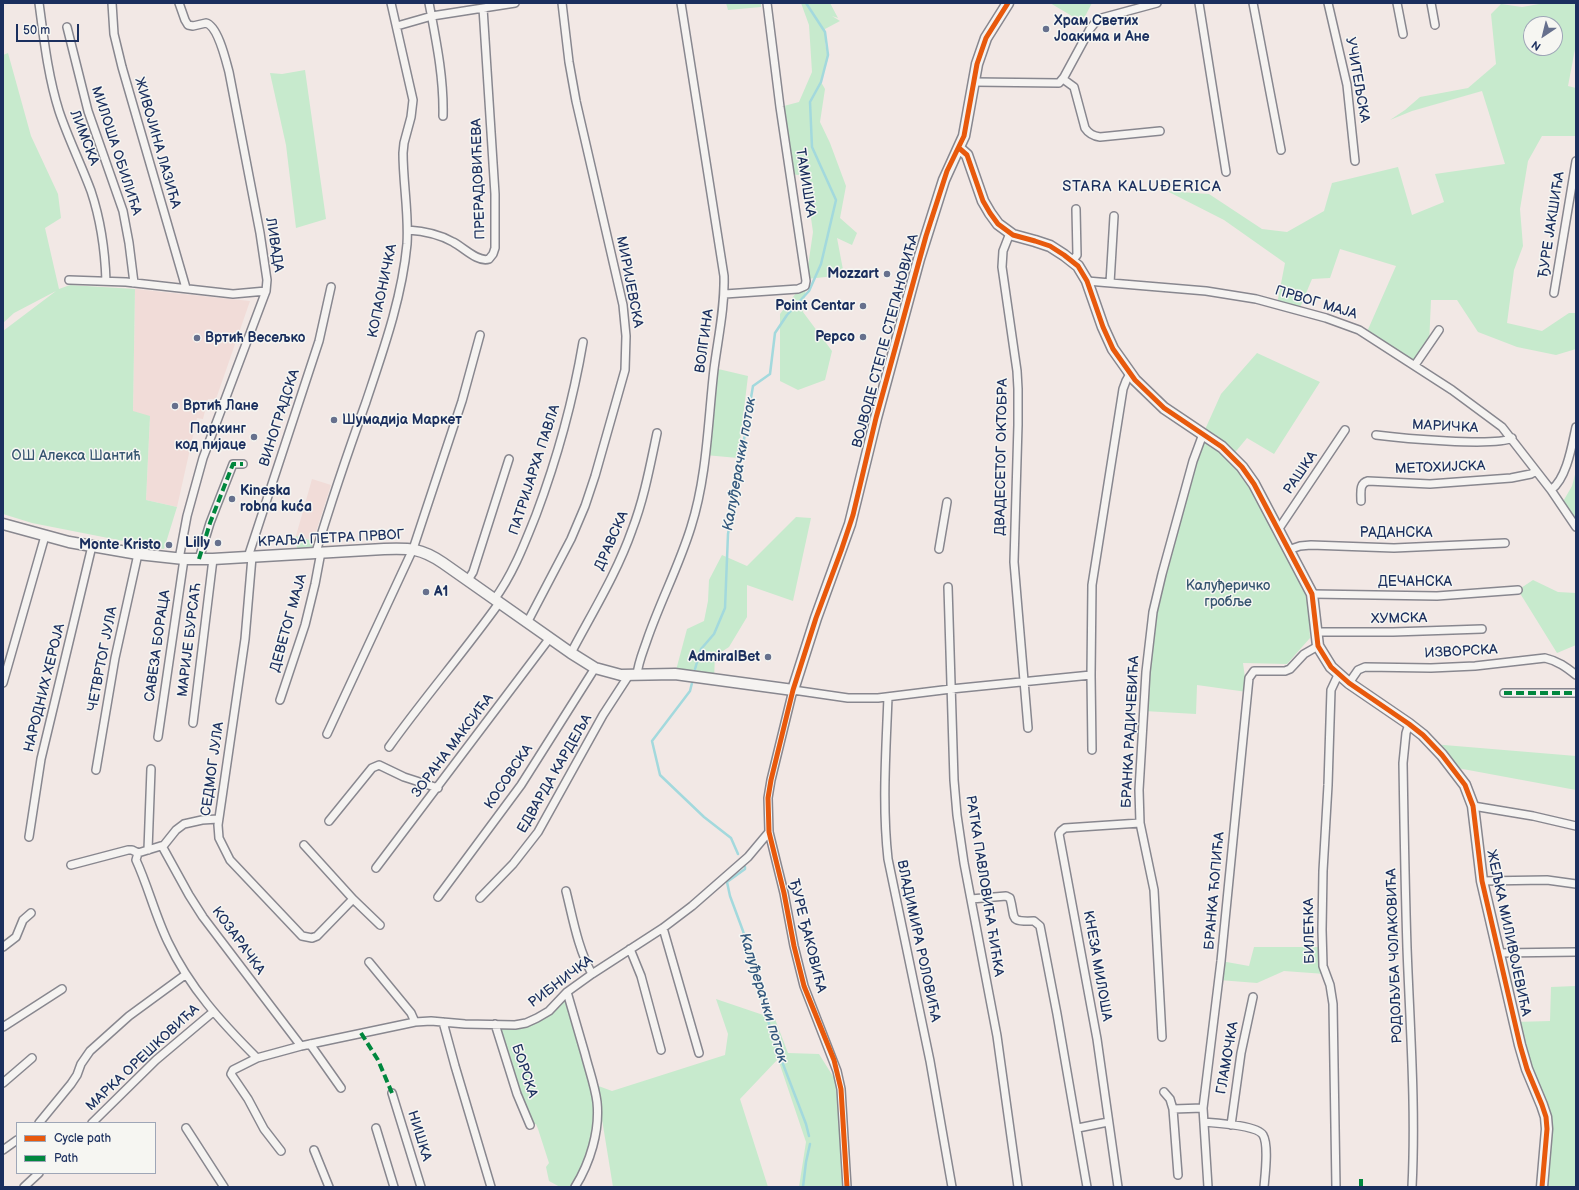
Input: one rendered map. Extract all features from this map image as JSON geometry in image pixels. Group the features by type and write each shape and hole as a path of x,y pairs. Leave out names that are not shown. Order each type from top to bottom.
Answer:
{"street":[{"name":"ЛИМСКА","path":"39,3 48,68 59,111 90,189 100,222 104,244 106,281"},
{"name":"ЖИВОЈИНА ЛАЗИЋА","path":"112,3 114,34 122,67 186,288"},
{"name":"ЛИВАДА","path":"179,3 188,25 193,26 206,23 209,24 218,40 229,72 260,233 267,280 266,291 203,458 187,516 181,559"},
{"name":"КОПАОНИЧКА","path":"318,552 331,501 384,347 398,297 407,245 408,230 403,153 413,100 391,3"},
{"path":"429,3 442,78 443,116"},
{"path":"397,26 432,16 510,3"},
{"name":"МИРИЈЕВСКА","path":"527,623 558,565 585,506 625,370 626,336 622,305 576,101 569,62 562,3"},
{"name":"ВОЛГИНА","path":"633,675 638,666 651,628 685,543 697,505 705,455 714,368 725,294 724,276 681,3"},
{"name":"ТАМИШКА","path":"725,294 798,289 805,286 806,281 780,107 767,3"},
{"name":"ВОЈВОДЕ СТЕПЕ СТЕПАНОВИЋА","path":"793,690 816,618 847,534 859,491 876,418 919,259 949,165 959,148 966,128 977,64 986,38 1008,3"},
{"path":"974,82 1056,83 1063,80 1090,29 1098,18 1157,3"},
{"path":"1199,3 1226,172"},
{"path":"1253,3 1281,150"},
{"name":"УЧИТЕЉСКА","path":"1328,3 1347,85 1355,161"},
{"path":"1397,3 1404,34"},
{"path":"1430,3 1435,25"},
{"name":"ПРЕРАДОВИЋЕВА","path":"408,230 428,232 444,237 481,259 489,259 493,254 495,248 495,194 483,8"},
{"name":"МИЛОША ОБИЛИЋА","path":"67,27 88,111 123,211 134,283"},
{"path":"1063,80 1074,87 1085,128 1088,133 1094,136 1100,136 1160,131"},
{"name":"ЖЕЉКА МИЛИВОЈЕВИЋА","path":"959,148 968,155 983,200 998,224 1010,233 1050,246 1072,261 1082,272 1110,342 1130,374 1164,408 1222,447 1242,467 1254,484 1312,594 1318,646 1325,660 1338,675 1423,735 1465,785 1473,806 1482,881 1520,1045 1527,1068 1546,1117 1547,1129 1542,1187"},
{"name":"ЂУРЕ ЈАКШИЋА","path":"1554,293 1576,161"},
{"path":"1072,261 1077,255 1076,209"},
{"path":"1110,282 1114,216"},
{"name":"ДВАДЕСЕТОГ ОКТОБРА","path":"1010,233 1002,258 1017,377 1018,425 1014,562 1028,728"},
{"path":"69,280 134,283 233,294 266,291"},
{"name":"ПРВОГ МАЈА","path":"1086,281 1215,292 1256,299 1343,323 1359,330 1415,365 1496,422 1512,438 1551,490 1576,527"},
{"name":"ВИНОГРАДСКА","path":"250,557 319,342 331,287"},
{"path":"1415,365 1439,330"},
{"path":"326,734 413,549 462,401 480,335"},
{"name":"ПАТРИЈАРХА ПАВЛА","path":"389,747 425,698 454,664 497,602 502,588 522,550 549,478 571,405 583,342"},
{"path":"1092,750 1091,675 1092,585 1094,564 1124,389 1130,374"},
{"path":"1551,490 1556,486 1561,478 1576,427"},
{"name":"РАШКА","path":"1278,530 1345,430"},
{"name":"ДРАВСКА","path":"571,654 608,583 632,532 646,487 658,433"},
{"name":"БРАНКА РАДИЧЕВИЋА","path":"1162,1037 1154,890 1140,823 1138,790 1146,672 1153,612 1162,574 1193,461 1203,434"},
{"name":"МАРИЧКА","path":"1376,435 1411,439 1484,442 1501,442 1512,438"},
{"path":"468,580 473,572 509,459"},
{"path":"199,559 210,523 233,464 243,464"},
{"name":"МЕТОХИЈСКА","path":"1361,501 1362,485 1364,482 1368,481 1430,484 1511,478 1531,474 1536,471"},
{"path":"939,549 947,502"},
{"name":"КРАЉА ПЕТРА ПРВОГ","path":"3,524 45,536 92,546 138,554 181,559 213,559 318,552 413,549 432,555 549,639 595,668 612,674 675,674 793,690"},
{"path":"3,683 45,536"},
{"name":"РАДАНСКА","path":"1288,550 1300,546 1311,545 1394,548 1505,543"},
{"name":"НАРОДНИХ ХЕРОЈА","path":"28,837 41,759 92,546"},
{"name":"ДЕВЕТОГ МАЈА","path":"280,700 305,625 315,584 318,552"},
{"name":"ЧЕТВРТОГ ЈУЛА","path":"96,770 115,658 138,554"},
{"name":"СЕДМОГ ЈУЛА","path":"250,557 245,639 224,788 218,819 219,838 230,860 302,936 312,938 317,936 353,899"},
{"name":"САВЕЗА БОРАЦА","path":"158,737 181,559"},
{"name":"МАРИЈЕ БУРСАЋ","path":"193,723 213,559"},
{"name":"РАТКА ПАВЛОВИЋА ЋИЋКА","path":"948,587 954,780 957,815 997,1036 1018,1187"},
{"name":"ДЕЧАНСКА","path":"1312,594 1437,596 1518,590"},
{"name":"ХУМСКА","path":"1316,632 1393,632 1482,629"},
{"name":"ЗОРАНА МАКСИЋА","path":"376,868 438,788 549,639"},
{"name":"БРАНКА ЋОПИЋА","path":"1208,1187 1203,1108 1221,961 1249,678 1254,671 1286,671 1290,669 1304,654 1318,646"},
{"name":"ИЗВОРСКА","path":"1349,683 1358,670 1365,667 1431,668 1475,666 1545,658 1554,660 1576,675"},
{"name":"КОСОВСКА","path":"438,896 521,785 595,668"},
{"name":"ЕДВАРДА КАРДЕЉА","path":"480,898 513,864 538,832 603,715 633,675"},
{"path":"793,690 859,699 1091,675"},
{"name":"БИЛЕЋКА","path":"1336,1187 1333,1004 1330,985 1323,966 1322,930 1323,871 1331,690 1338,675"},
{"name":"ЂУРЕ ЂАКОВИЋА","path":"793,690 771,780 768,798 769,832 804,986 837,1071 841,1089 847,1187"},
{"path":"1504,693 1576,693"},
{"name":"ВЛАДИМИРА РОЛОВИЋА","path":"888,697 884,810 888,859 930,1061 952,1187"},
{"name":"РОДОЉУБА ЧОЛАКОВИЋА","path":"1409,724 1406,733 1403,763 1407,941 1413,1101 1412,1187"},
{"path":"329,821 375,766 379,765 404,777 438,788"},
{"path":"148,850 151,769"},
{"path":"1473,806 1533,816 1576,826"},
{"path":"71,864 128,850 138,853 162,846 176,830 184,824 202,820 218,819"},
{"name":"КНЕЗА МИЛОША","path":"1118,1187 1097,1039 1059,834 1060,831 1065,828 1140,823"},
{"name":"РИБНИЧКА","path":"281,1151 264,1129 248,1099 231,1074 233,1070 256,1058 301,1046 415,1022 515,1025 526,1023 549,1011 567,992 592,974 664,928 692,906 748,857 769,832"},
{"path":"304,845 353,899 380,925"},
{"name":"КОЗАРАЧКА","path":"162,846 203,917 301,1046"},
{"path":"138,853 136,860 156,916 185,975 213,1012 256,1058"},
{"path":"1482,881 1547,880 1576,884"},
{"path":"566,891 579,941 587,965 592,974"},
{"path":"971,899 1004,895 1011,901 1015,920 1019,922 1034,921 1039,923 1078,1128 1087,1187"},
{"path":"3,946 16,937 23,920 30,913"},
{"path":"664,928 699,1053"},
{"path":"630,949 641,976 661,1050"},
{"path":"1498,953 1576,952"},
{"path":"369,962 411,1013 415,1022"},
{"path":"40,1122 71,1084 77,1075 81,1064 90,1051 129,1016 185,975"},
{"path":"3,1026 62,989"},
{"path":"567,992 594,1084 597,1103 596,1122 591,1151 586,1167 575,1187"},
{"name":"ГЛАМОЧКА","path":"1231,1125 1241,1053 1253,997"},
{"name":"МАРКА ОРЕШКОВИЋА","path":"93,1122 156,1060 213,1012"},
{"path":"443,1022 490,1187"},
{"name":"БОРСКА","path":"495,1024 517,1094 530,1126"},
{"path":"310,1044 341,1088"},
{"path":"3,1083 32,1058"},
{"path":"1164,1092 1170,1099 1173,1109 1178,1175"},
{"name":"НИШКА","path":"392,1093 421,1187"},
{"path":"1173,1109 1203,1108"},
{"path":"1078,1128 1108,1122"},
{"path":"1204,1122 1256,1130 1264,1136 1264,1187"},
{"path":"186,1128 224,1187"},
{"path":"376,1128 394,1187"},
{"path":"3,1150 16,1141"},
{"path":"314,1150 328,1187"},
{"path":"24,1187 38,1174"}],"shaded area":[{"path":"135,289 250,301 216,399 208,399 203,419 197,418 177,507 146,500 150,417 133,412"},
{"path":"312,479 331,485 313,541 296,536"}],"green space":[{"path":"726,3 761,3 761,7 728,10"},
{"path":"801,3 830,3 838,18 832,16 840,21 825,29 825,43 828,59 821,82 825,89 820,122 830,143 846,186 840,218 857,233 852,245 837,238 844,275 807,279 803,312 832,351 825,380 798,390 780,381 780,314 806,280 813,232 805,176 791,174 780,107 799,102 812,72 809,25"},
{"path":"1050,3 1092,3 1082,22"},
{"path":"1545,3 1576,3 1576,44 1568,86 1576,88 1576,136 1542,136 1528,161 1520,209 1523,246 1514,270 1507,323 1542,331 1569,313 1576,313 1576,349 1556,355 1517,347 1478,332 1457,300 1431,300 1429,345 1415,365 1366,334 1396,266 1340,249 1330,278 1312,279 1299,310 1277,304 1285,263 1224,220 1167,191 1209,194 1262,229 1287,232 1324,211 1332,183 1398,167 1412,215 1444,202 1435,174 1505,164 1482,91 1412,111 1390,120 1420,97 1468,88 1496,64 1491,14 1501,4 1522,7"},
{"name":"ОШ Алекса Шантић","path":"8,53 31,136 58,194 61,218 45,228 59,289 70,285 135,289 133,411 150,416 146,500 177,507 164,549 32,523 3,514 3,331 56,291 14,313 3,323 3,55"},
{"path":"305,70 326,219 296,228 286,145 270,73 282,74"},
{"path":"1257,353 1320,382 1274,454 1247,438 1232,456 1203,434 1221,394"},
{"path":"714,368 748,376 738,458 705,455"},
{"name":"Калуђеричко гробље","path":"1203,441 1227,456 1249,482 1308,598 1310,638 1287,664 1243,663 1247,692 1197,685 1196,714 1144,711 1148,653 1162,574"},
{"path":"1576,471 1576,527 1561,505 1572,486"},
{"path":"796,517 811,518 793,601 747,585 747,617 729,647 715,656 714,679 675,674 687,629 704,621 708,601 709,580 722,555 747,566"},
{"path":"296,536 313,541 312,548 297,548"},
{"path":"1533,580 1558,592 1576,593 1576,645 1557,653 1518,590"},
{"path":"1432,744 1576,756 1576,790 1452,767"},
{"path":"1254,947 1322,947 1325,974 1284,971 1257,983 1219,980 1221,961 1249,966"},
{"path":"1576,986 1576,1187 1542,1187 1547,1129 1515,1022 1550,1021 1551,987"},
{"path":"567,992 593,1084 612,1091 725,1055 728,1034 716,999 775,1019 788,1053 819,1054 841,1089 847,1187 799,1187 806,1142 778,1059 740,1099 768,1187 613,1187 600,1107 595,1136 575,1187 560,1187 549,1181 546,1167 549,1163 538,1129 536,1124 532,1125 500,1030 501,1024 522,1023 530,1020 544,1011"}],"waterway":[{"name":"Калуђерачки поток","path":"695,669 701,649 714,634 725,608 728,534 753,386 770,374 775,333 787,315 809,291 821,264 836,200 812,147 810,102 821,82 828,55 825,32 806,3"},
{"name":"Калуђерачки поток","path":"692,683 690,691 652,741 660,775 704,817 731,838 738,854"},
{"name":"Калуђерачки поток","path":"745,867 745,869 727,882 730,896 743,931 773,1038 806,1124 809,1136"},
{"name":"Калуђерачки поток","path":"803,1187 810,1144"}],"marked path":[{"path":"199,559 210,523 233,464 243,464"},
{"path":"1504,693 1576,693"},
{"path":"361,1033 378,1060 392,1093"},
{"path":"1361,1177 1361,1187"}],"cycle path":[{"path":"847,1187 841,1089 834,1060 804,986 769,832 768,798 793,690 816,618 853,515 876,418 926,236 947,171 964,136 977,64 986,38 1008,3"},
{"path":"959,148 967,155 983,201 998,224 1013,235 1050,246 1078,266 1087,281 1103,327 1113,349 1135,380 1164,408 1222,447 1242,467 1254,484 1312,594 1318,646 1331,667 1349,683 1423,735 1442,755 1465,785 1473,806 1482,881 1520,1045 1527,1069 1546,1117 1547,1129 1542,1187"}],"place":[{"name":"Храм Светих Јоакима и Ане","path":"1046,29"},
{"name":"Mozzart","path":"887,274"},
{"name":"Point Centar","path":"863,306"},
{"name":"Pepco","path":"863,337"},
{"name":"Вртић Весељко","path":"197,338"},
{"name":"Вртић Лане","path":"175,406"},
{"name":"Шумадија Маркет","path":"334,420"},
{"name":"Паркинг код пијаце","path":"254,437"},
{"name":"Kineska robna kuća","path":"232,499"},
{"name":"Lilly","path":"218,543"},
{"name":"Monte Kristo","path":"169,545"},
{"name":"A1","path":"426,592"},
{"name":"AdmiralBet","path":"768,657"}],"district":[{"name":"STARA KALUĐERICA","path":"1142,187"}]}
